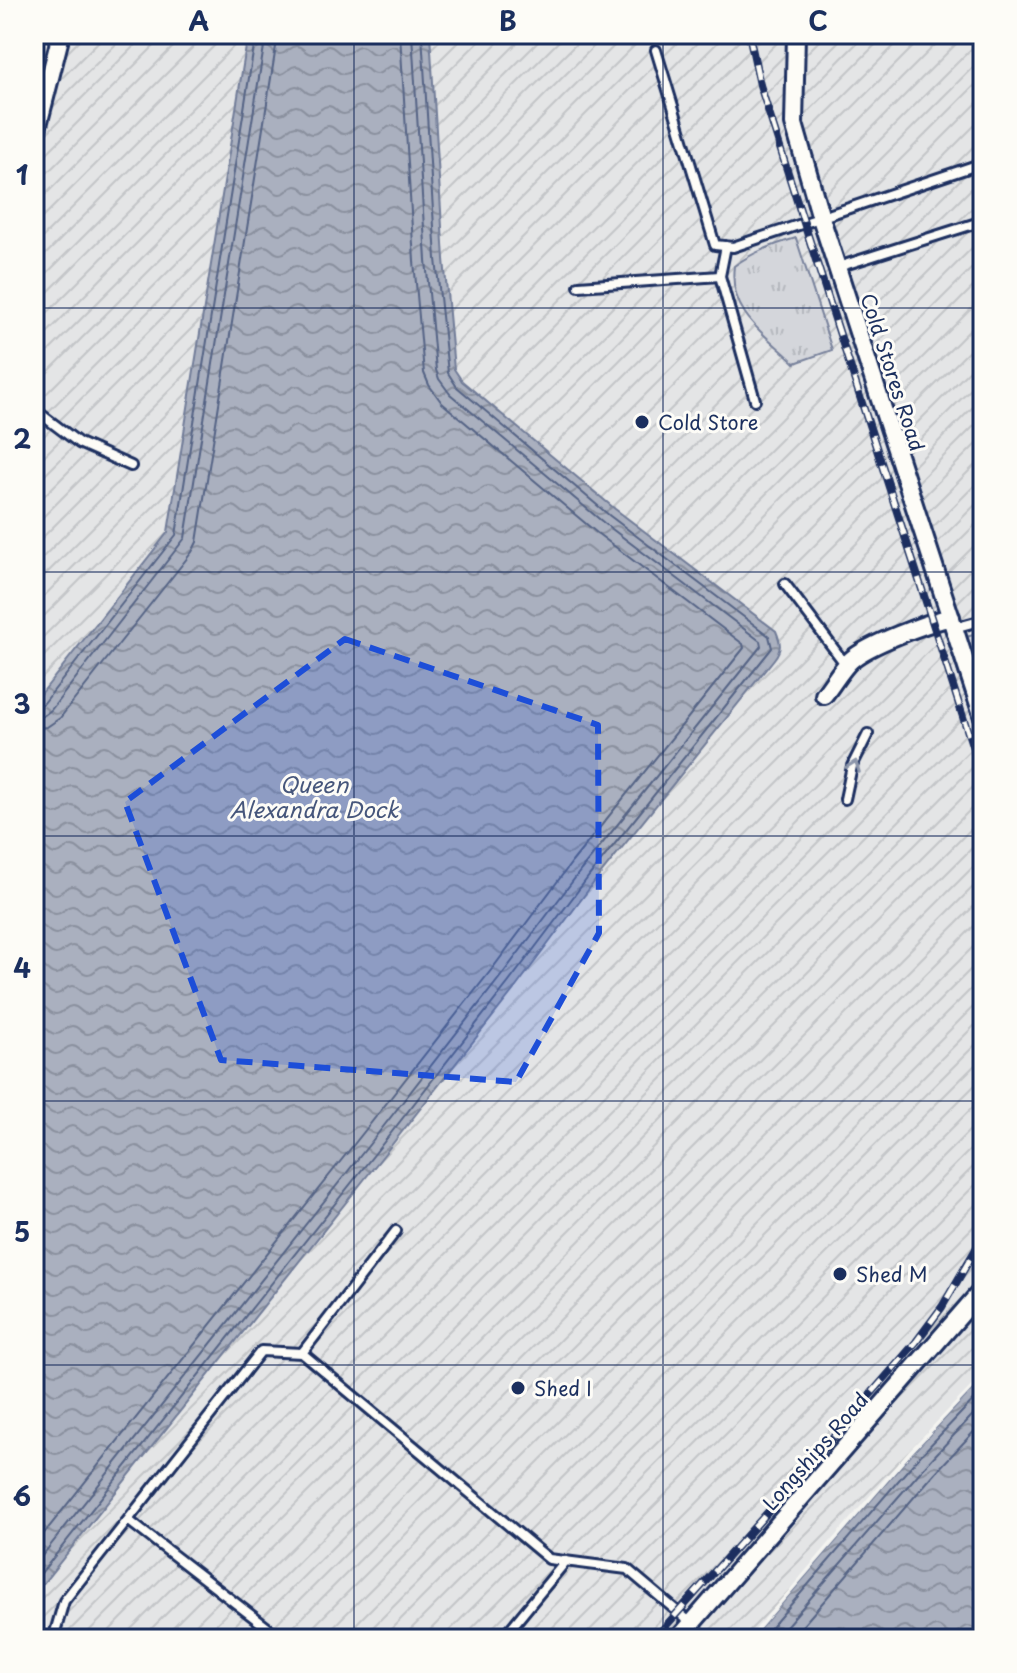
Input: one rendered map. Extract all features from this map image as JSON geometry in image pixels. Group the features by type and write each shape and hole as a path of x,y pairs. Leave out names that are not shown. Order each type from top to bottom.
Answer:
{"street":[{"path":"34,141 61,34"},
{"name":"Cold Stores Road","path":"796,34 794,124 821,218 983,717"},
{"path":"824,695 852,659 932,622 952,622"},
{"name":"Longships Road","path":"678,1639 983,1289"}],"lane":[{"path":"656,50 715,245 733,247 983,163"},
{"path":"838,267 983,221"},
{"path":"726,246 720,276 755,400"},
{"path":"579,286 720,276"},
{"path":"34,409 79,443 131,466"},
{"path":"785,584 847,666"},
{"path":"952,622 983,620"},
{"path":"845,799 852,766 868,734"},
{"path":"302,1353 396,1231"},
{"path":"53,1639 64,1601 261,1351 302,1353 549,1559 627,1569 691,1624"},
{"path":"128,1520 282,1639"},
{"path":"502,1639 566,1561"}],"highlighted area":[{"path":"345,639 598,725 599,933 516,1082 221,1060 125,802"}],"shaded area":[{"path":"41,34 983,34 983,1378 912,1453 751,1639 34,1639 34,64"}],"green space":[{"path":"796,238 832,350 795,363 761,332 743,310 737,297 734,266 764,249"},
{"path":"977,634 983,652 983,749 948,642"}],"water":[{"name":"Queen Alexandra Dock","path":"248,34 430,34 454,369 462,381 615,509 776,631 780,642 774,659 595,881 516,987 34,1595 34,703 168,532"},
{"path":"983,1378 983,1639 751,1639 912,1453"}],"pier":[{"path":"983,1374 983,1378 912,1453 751,1639 747,1639 909,1450"}],"railway":[{"path":"749,34 760,85 983,779"},
{"path":"654,1639 916,1342 942,1307 983,1237"}],"place":[{"name":"Cold Store","path":"642,422"},
{"name":"Shed M","path":"840,1274"},
{"name":"Shed I","path":"518,1388"}]}
